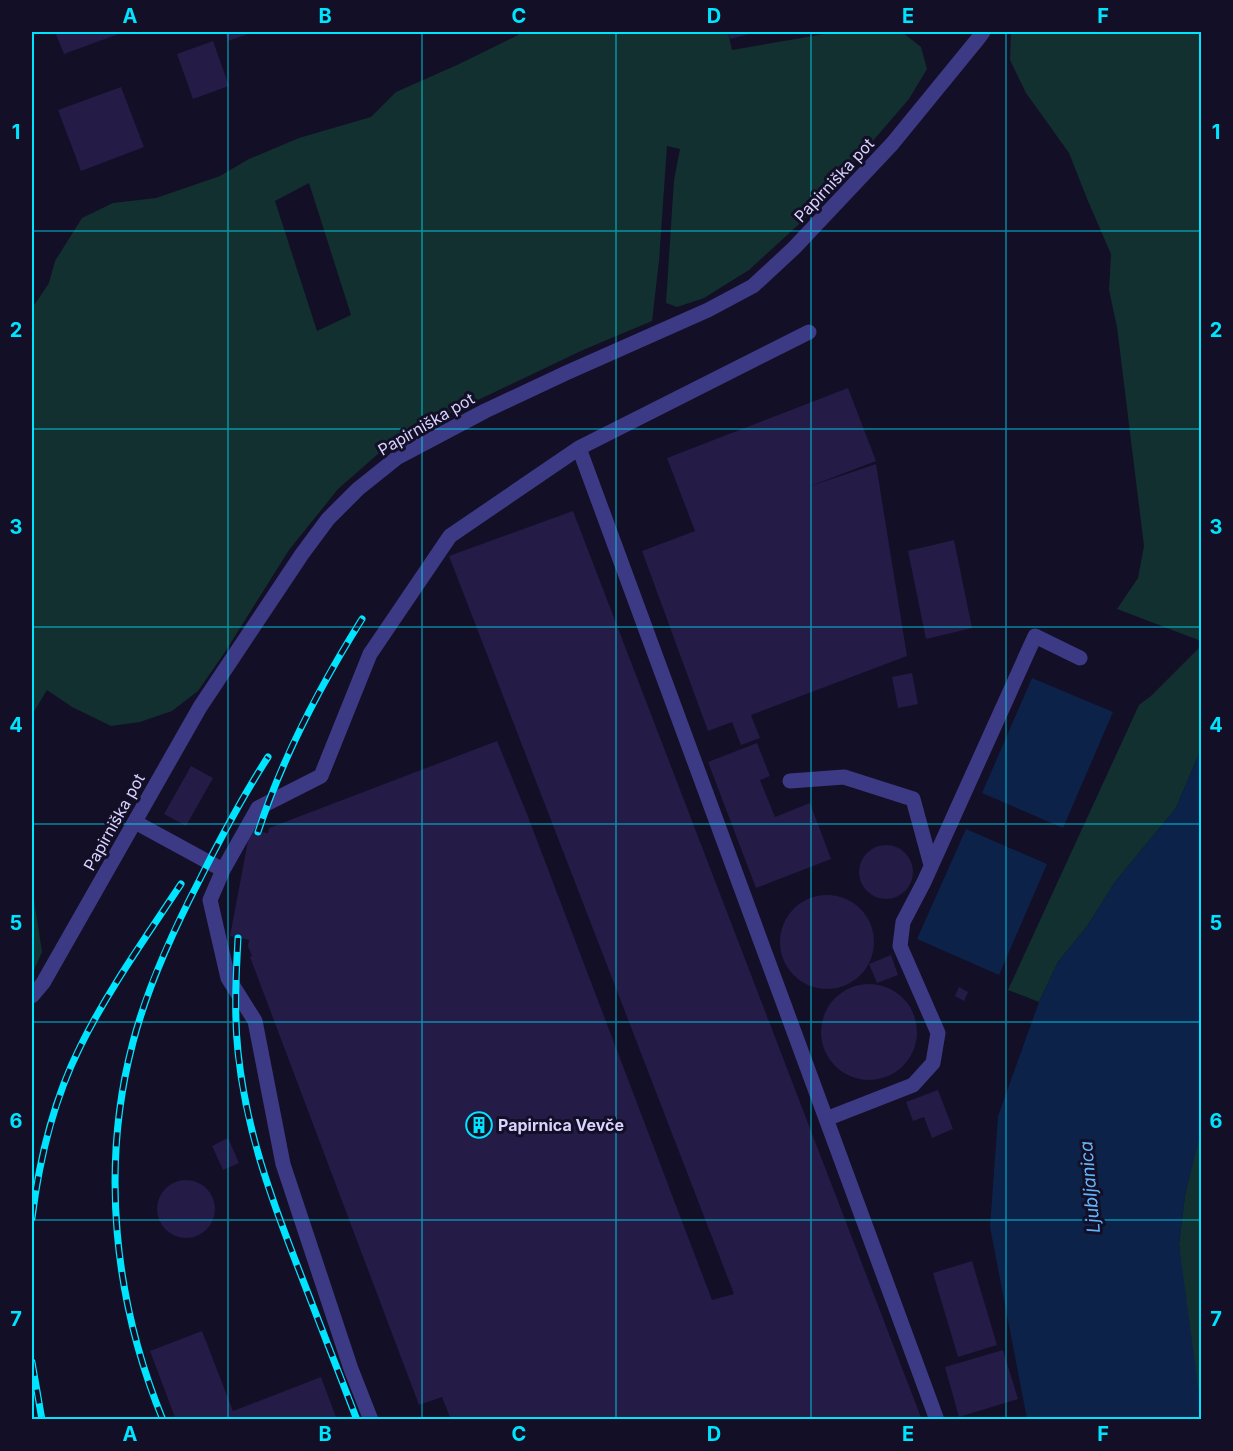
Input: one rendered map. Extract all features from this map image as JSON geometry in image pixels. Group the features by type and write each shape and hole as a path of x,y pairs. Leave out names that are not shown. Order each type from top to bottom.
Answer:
{"street":[{"name":"Papirniška pot","path":"32,996 44,983 200,707 328,519 358,489 398,457 485,411 708,310 753,286 794,248 892,144 982,32"},
{"path":"371,1419 351,1369 283,1164 255,1021 228,978 210,900 223,870 258,808 321,776 370,654 450,536 579,448 809,332"},
{"path":"579,448 937,1419"},
{"path":"826,1119 913,1085 933,1063 938,1033 900,946 903,922 932,865 1035,636 1080,658"},
{"path":"790,781 844,777 913,799 932,865"},
{"path":"135,822 223,870"}],"green space":[{"path":"520,32 728,32 732,50 836,32 902,32 921,47 927,69 909,99 809,215 749,270 704,298 677,307 666,303 674,180 680,149 667,146 659,261 652,321 583,350 413,431 378,454 338,489 289,550 198,691 172,711 140,722 111,726 72,707 47,690 32,715 32,307 49,283 55,261 82,218 113,203 156,198 220,176 249,159 299,138 371,117 396,92 518,35","holes":["309,183 351,315 317,331 275,201"]},
{"path":"1011,32 1201,32 1201,641 1117,609 1138,578 1144,546 1117,327 1109,290 1111,254 1069,153 1026,93 1010,60"},
{"path":"1201,646 1201,749 1176,808 1115,882 1088,925 1058,962 1039,1002 1008,990 1139,705"},
{"path":"32,887 42,952 32,974"},
{"path":"1201,1128 1201,1409 1186,1334 1179,1244 1185,1195"}],"water":[{"path":"1032,678 1113,712 1063,828 982,793"},
{"name":"Ljubljanica","path":"1201,749 1202,1127 1185,1195 1179,1244 1201,1419 1027,1419 990,1227 998,1116 1039,1002 1058,962 1088,925 1115,882 1176,808"},
{"path":"966,829 1047,864 999,975 917,939"}],"building":[{"path":"55,32 124,32 64,54"},
{"path":"225,32 254,32 228,41"},
{"path":"728,32 756,32 730,39"},
{"path":"213,41 229,86 193,99 177,54"},
{"path":"121,87 144,147 81,171 58,110"},
{"path":"848,388 876,461 808,487 876,464 907,656 751,715 760,738 741,745 732,722 708,731 642,551 695,531 667,458"},
{"name":"Papirnica Vevče","path":"573,511 922,1420 451,1420 442,1397 419,1405 250,957 252,956 248,946 249,940 230,936 250,830 268,833 269,828 497,741 712,1300 734,1294 449,556"},
{"path":"954,540 972,628 926,639 908,551"},
{"path":"912,673 918,704 898,708 892,677"},
{"path":"757,743 770,776 760,780 775,817 810,803 831,859 756,888 708,762"},
{"path":"191,766 213,778 186,826 164,814"},
{"path":"886,845 896,847 905,853 911,862 913,872 911,882 905,891 896,897 886,899 876,897 867,891 861,882 859,872 861,862 867,853 876,847"},
{"path":"827,895 845,899 860,909 870,924 874,942 870,960 860,975 845,985 827,989 809,985 794,975 784,960 780,942 784,924 794,909 809,899"},
{"path":"891,955 898,975 877,983 869,964"},
{"path":"869,984 887,988 903,998 913,1014 917,1032 913,1050 903,1066 887,1076 869,1080 851,1076 835,1066 825,1050 821,1032 825,1014 835,998 851,988"},
{"path":"959,987 968,992 964,1001 955,996"},
{"path":"938,1090 953,1129 932,1138 924,1117 913,1121 906,1102"},
{"path":"228,1138 239,1163 223,1170 212,1146"},
{"path":"180,1180 192,1180 207,1188 215,1203 215,1215 207,1230 192,1238 180,1238 165,1230 157,1215 157,1203 165,1188"},
{"path":"972,1261 997,1345 958,1357 933,1273"},
{"path":"202,1331 233,1411 321,1377 337,1420 176,1420 150,1351"},
{"path":"1003,1350 1018,1399 959,1417 945,1367"}],"railway":[{"path":"258,832 279,776 304,722 362,619"},
{"path":"163,1420 146,1375 133,1328 123,1281 117,1233 115,1185 117,1137 123,1089 139,1021 162,959 216,848 268,757"},
{"path":"32,1218 49,1131 71,1067 115,984 181,884"},
{"path":"238,938 237,1038 242,1081 253,1136 279,1217 357,1420"},
{"path":"32,1362 42,1420"}],"place":[{"name":"Papirnica Vevče","path":"479,1125"}]}
